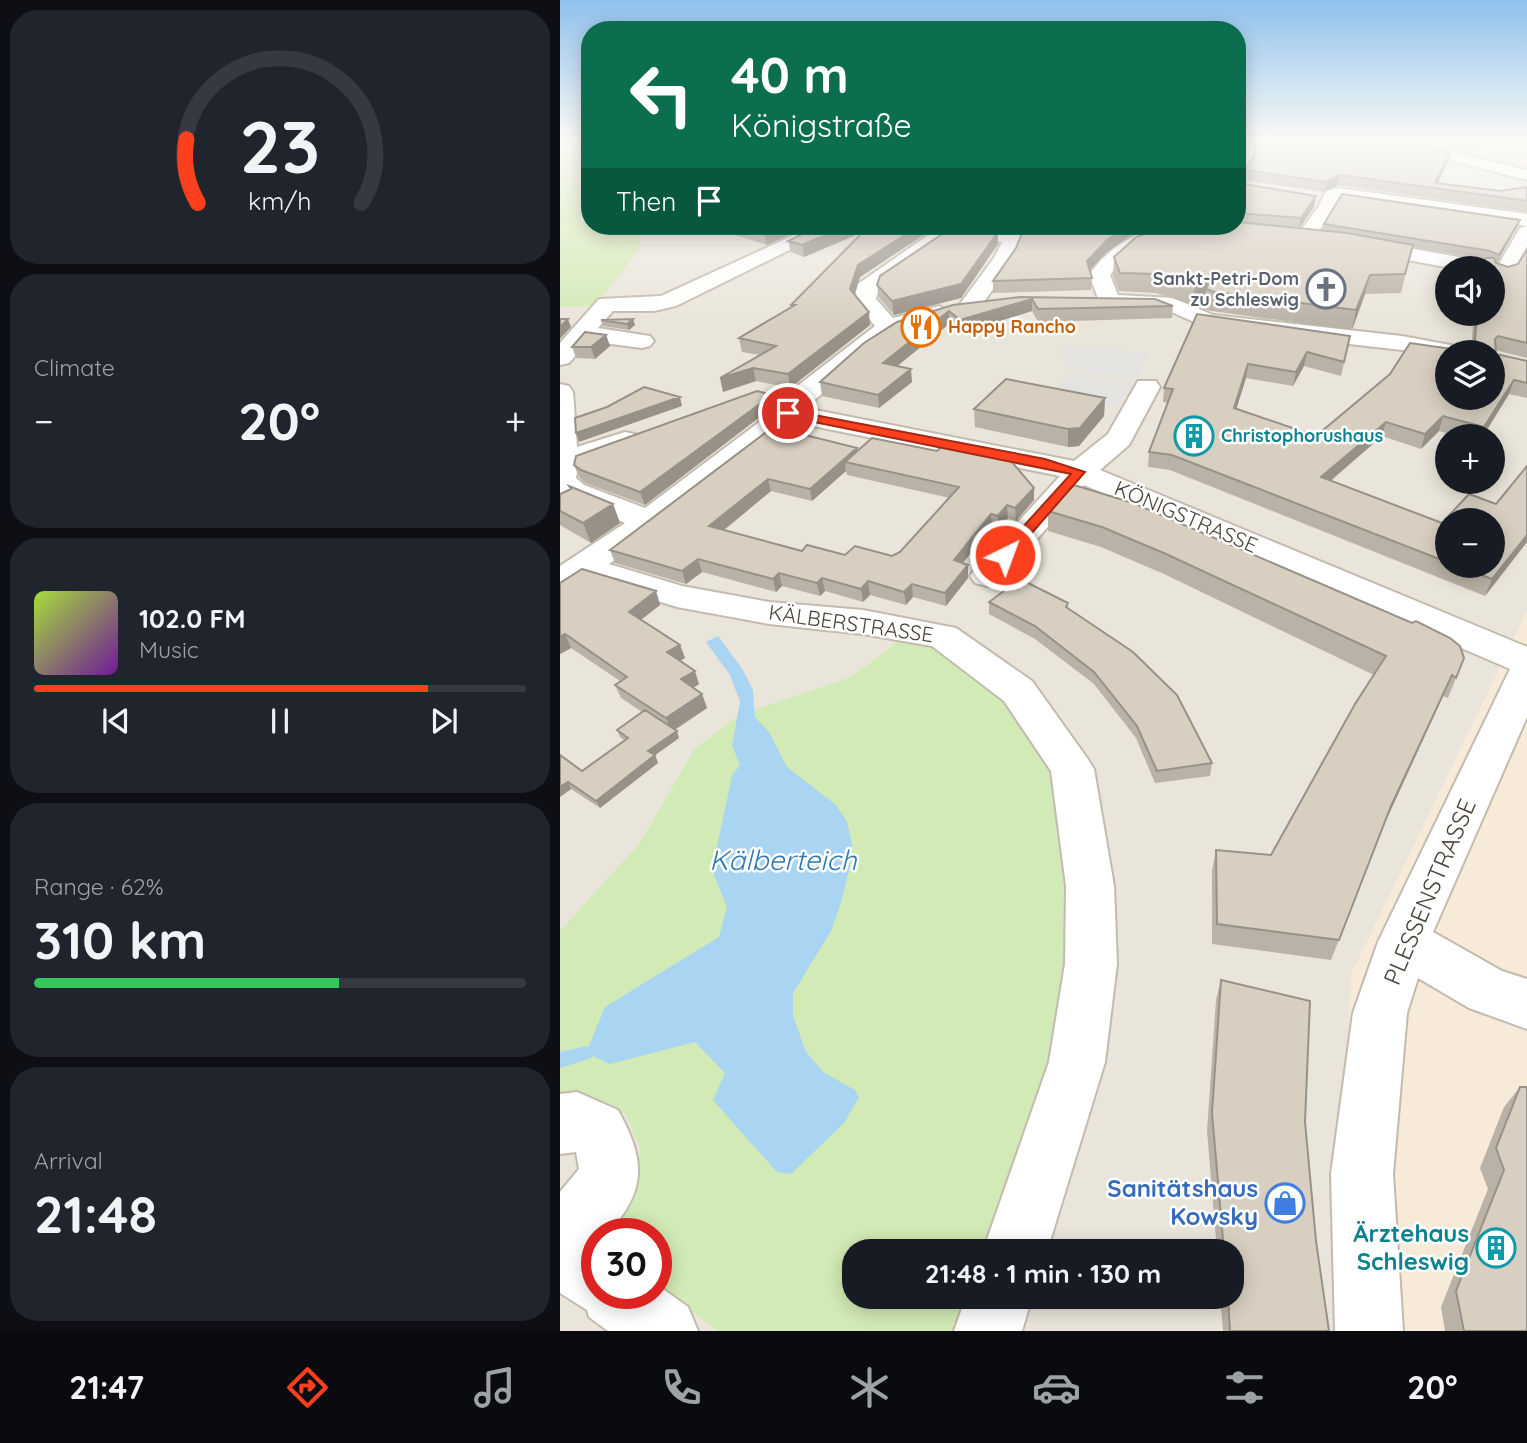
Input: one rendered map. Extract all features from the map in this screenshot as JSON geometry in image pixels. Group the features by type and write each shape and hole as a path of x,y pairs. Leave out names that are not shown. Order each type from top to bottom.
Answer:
{"street":[{"path":"1306,237 1322,202"},
{"path":"1408,202 1527,220"},
{"path":"1505,257 1527,232"},
{"path":"1283,234 1435,258"},
{"path":"560,358 607,304 654,304 668,301 810,235"},
{"path":"888,327 865,300 869,284 939,235"},
{"path":"971,304 1004,259 1013,239 994,235"},
{"path":"1155,235 1116,254 1099,275 1100,301 1173,305 1208,321 1435,349"},
{"path":"1505,271 1527,275"},
{"path":"573,575 649,521 785,402 888,327 971,304 1002,300"},
{"path":"581,334 642,341"},
{"path":"987,576 1079,472 1119,439 1147,387"},
{"path":"560,392 564,461 561,480 573,491 649,521"},
{"name":"KÖNIGSTRASSE","path":"785,402 1079,472 1527,662"},
{"path":"564,461 647,433"},
{"name":"KÄLBERSTRASSE","path":"573,575 769,613 863,622 943,636 1018,691 1072,769 1090,886 1091,964 1077,1062 1018,1239"},
{"name":"PLESSENSTRASSE","path":"1369,1331 1362,1174 1380,1013 1404,942 1527,673"},
{"path":"1404,942 1488,991 1527,1004"},
{"path":"560,1124 577,1122 597,1131 610,1158 603,1188 583,1216 560,1235 581,1266"},
{"path":"634,1309 664,1331"},
{"path":"988,1331 995,1309"}],"shaded area":[{"path":"1246,202 1527,202 1527,612 1351,975 1363,1331 560,1331 560,283 639,250 641,235 1246,235"},
{"path":"1058,345 1149,353 1138,380 1068,369"},
{"path":"1069,373 1134,383 1118,407 1051,396"},
{"path":"1527,612 1527,1331 1363,1331 1344,1114 1351,975"}],"green space":[{"path":"560,202 581,202 581,235 641,235 639,250 595,306 560,307"},
{"path":"910,633 1014,694 1062,765 1082,891 1064,1054 993,1239 842,1239 842,1309 965,1309 957,1331 718,1331 672,1297 672,1218 624,1218 641,1149 625,1113 560,1105 560,931 640,843 694,750 739,715 851,677"}],"water":[{"name":"Kälberteich","path":"718,636 743,670 753,690 755,717 769,732 787,767 836,805 847,822 852,844 850,866 840,906 831,931 793,993 793,1016 806,1052 823,1072 855,1090 859,1097 844,1123 791,1174 777,1172 713,1100 725,1073 695,1042 610,1064 586,1053 605,1007 719,937 727,907 712,870 732,776 740,765 732,745 740,702 730,675 706,642"}],"building":[{"path":"1246,202 1312,202 1301,218 1246,214"},
{"path":"1337,202 1398,202 1520,220 1499,255 1490,251 1324,224"},
{"path":"1246,223 1347,233 1413,245 1405,274 1370,275 1356,310 1214,292 1206,289 1213,272 1195,286 1157,274 1120,273 1114,257 1136,237 1246,235"},
{"path":"800,235 826,235 802,245 788,241"},
{"path":"860,235 905,235 858,265 850,289 869,312 788,374 753,368 720,378 776,346 739,338 795,305 791,305"},
{"path":"941,235 996,235 961,284 892,301 877,285 880,276"},
{"path":"1021,235 1115,235 1087,261 1092,278 993,281 1016,248"},
{"path":"1527,249 1527,343 1498,336 1495,340 1475,340 1476,326 1505,326 1505,266 1518,264"},
{"path":"1020,297 1155,299 1173,306 1038,309 1032,299 960,320 949,311 883,363 911,369 878,395 820,382 864,343 897,322 953,305"},
{"path":"1197,314 1350,336 1344,362 1307,352 1296,372 1248,364 1234,408 1316,436 1390,374 1410,343 1435,347 1435,410 1495,410 1486,424 1473,424 1443,416 1425,434 1386,422 1321,477 1435,520 1435,557 1172,455 1149,452 1173,389 1164,388"},
{"path":"560,319 568,319 560,327"},
{"path":"633,319 627,324 601,320"},
{"path":"585,332 606,335 591,347 572,347"},
{"path":"1505,356 1527,361 1527,383 1514,380 1505,394"},
{"path":"1006,379 1105,398 1080,428 1068,429 974,409"},
{"path":"644,387 680,397 576,433 575,418 607,407"},
{"path":"757,391 772,395 640,492 574,465 576,456"},
{"path":"773,427 857,448 810,489 768,479 709,526 802,551 807,545 845,555 855,546 892,556 900,552 959,487 845,462 872,438 937,451 945,443 1006,455 1034,488 1015,508 1007,505 998,516 991,514 954,560 968,565 945,593 912,584 904,592 868,581 861,589 822,578 817,583 779,573 773,579 698,559 682,571 610,550"},
{"path":"1527,466 1527,535 1505,563 1505,508 1456,508 1469,494 1496,504"},
{"path":"1074,485 1133,503 1412,623 1416,621 1460,646 1464,658 1456,678 1452,675 1391,806 1339,940 1217,924 1216,850 1271,855 1355,704 1386,656 1166,554 1102,527 1048,511"},
{"path":"569,486 613,504 583,523 560,511 560,494 571,489"},
{"path":"582,569 656,591 629,612 680,645 667,652 695,671 681,679 702,694 666,718 615,685 627,677 565,634 560,637 560,583"},
{"path":"1020,579 1068,603 1066,607 1133,652 1177,695 1212,763 1157,771 1137,726 1094,672 1035,626 989,602"},
{"path":"645,710 677,731 648,751 655,755 596,801 568,782 560,787 560,755 582,771 628,738 617,730"},
{"path":"1221,980 1310,1001 1305,1122 1316,1241 1329,1331 1230,1331 1229,1309 1244,1309 1244,1239 1223,1239 1212,1113"},
{"name":"Ärztehaus Schleswig","path":"1520,1087 1527,1087 1527,1331 1464,1331 1456,1291 1504,1170 1496,1148"}],"waterway":[{"path":"560,1060 586,1053"}],"place":[{"name":"Sankt-Petri-Dom zu Schleswig","path":"1326,289"},
{"name":"Happy Rancho","path":"921,327"},
{"name":"Christophorushaus","path":"1194,436"},
{"name":"Sanitätshaus Kowsky","path":"1285,1203"},
{"name":"Ärztehaus Schleswig","path":"1496,1248"}],"route":[{"path":"788,413 1045,462 1079,472 1005,555"}]}
